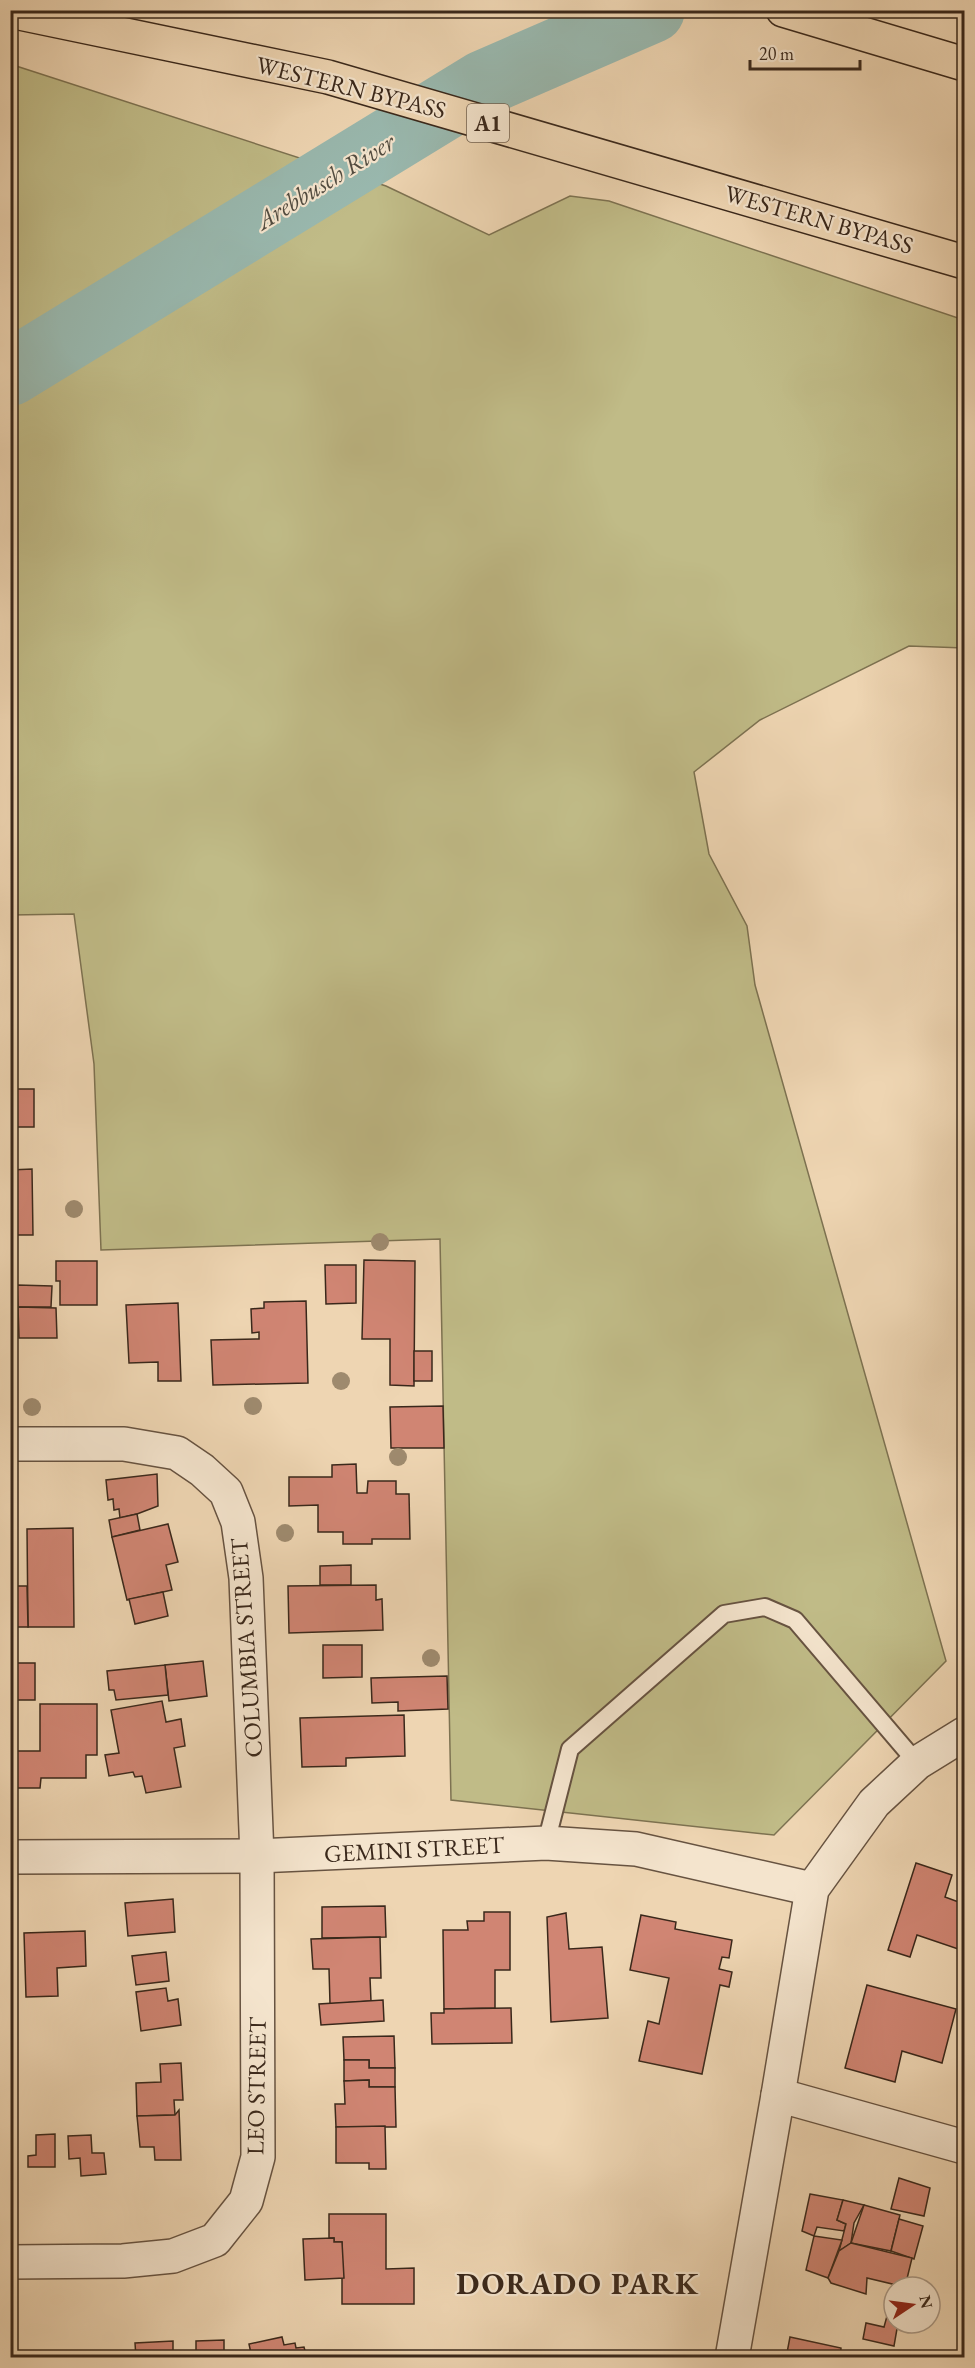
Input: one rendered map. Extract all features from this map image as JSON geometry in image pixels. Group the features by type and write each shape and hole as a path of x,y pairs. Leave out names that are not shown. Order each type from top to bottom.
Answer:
{"highway":[{"path":"783,10 964,64"},
{"name":"WESTERN BYPASS","path":"16,13 328,77 964,262"}],"street":[{"name":"COLUMBIA STREET","path":"10,1444 124,1444 177,1453 202,1470 226,1492 238,1521 246,1578 257,1856"},
{"path":"732,2358 812,1889 874,1803 917,1763 964,1734"},
{"name":"GEMINI STREET","path":"10,1857 257,1856 546,1843 636,1849 812,1889"},
{"name":"LEO STREET","path":"10,2262 123,2261 174,2256 214,2240 246,2201 258,2157 257,1856"},
{"path":"778,2095 964,2147"}],"lane":[{"path":"546,1843 570,1749 724,1614 765,1607 795,1620 917,1763"}],"shaded area":[{"path":"10,64 386,186 489,235 570,196 609,201 964,320 964,648 909,646 760,720 694,772 709,854 747,926 755,985 946,1661 774,1835 451,1800 440,1239 101,1250 94,1064 74,914 11,915"}],"building":[{"path":"10,1089 34,1089 34,1127 10,1127"},
{"path":"32,1169 33,1235 10,1235 10,1170"},
{"path":"364,1260 415,1261 414,1386 390,1385 390,1339 362,1339"},
{"path":"56,1261 97,1261 97,1305 60,1305 60,1281 56,1281"},
{"path":"325,1265 356,1265 356,1303 326,1304"},
{"path":"17,1285 52,1286 51,1307 18,1307"},
{"path":"306,1301 308,1383 213,1385 211,1340 259,1339 259,1332 252,1333 251,1309 264,1308 264,1302"},
{"path":"178,1303 181,1381 158,1381 158,1362 129,1363 126,1305"},
{"path":"18,1307 56,1308 57,1338 19,1338"},
{"path":"414,1351 432,1351 432,1381 414,1381"},
{"path":"443,1406 444,1448 391,1448 390,1407"},
{"path":"356,1464 357,1493 367,1493 368,1481 396,1481 396,1494 409,1494 410,1539 372,1539 372,1544 343,1544 343,1532 318,1532 318,1505 289,1506 289,1477 332,1477 332,1465"},
{"path":"157,1474 158,1506 120,1518 119,1509 114,1510 113,1499 108,1500 106,1480"},
{"path":"137,1514 140,1530 112,1537 109,1520"},
{"path":"168,1524 178,1562 166,1565 172,1590 127,1600 112,1537"},
{"path":"73,1528 74,1627 28,1627 27,1529"},
{"path":"351,1565 351,1585 320,1585 320,1566"},
{"path":"376,1585 376,1600 382,1599 383,1630 289,1633 288,1586"},
{"path":"10,1586 27,1586 28,1627 10,1627"},
{"path":"163,1592 168,1616 135,1624 129,1599"},
{"path":"323,1645 362,1645 362,1677 323,1678"},
{"path":"203,1661 207,1696 169,1701 165,1665"},
{"path":"10,1663 35,1663 35,1700 10,1700"},
{"path":"165,1665 168,1695 116,1700 114,1690 109,1690 107,1671"},
{"path":"447,1676 448,1709 398,1711 398,1702 372,1703 371,1678"},
{"path":"162,1701 166,1722 181,1719 185,1746 174,1748 181,1787 146,1793 142,1776 135,1777 133,1772 109,1776 105,1755 119,1753 111,1710"},
{"path":"40,1704 97,1704 97,1755 86,1755 86,1778 41,1778 40,1788 16,1788 16,1751 40,1751"},
{"path":"404,1715 405,1756 346,1758 346,1766 302,1767 300,1718"},
{"path":"916,1863 952,1875 945,1897 964,1904 964,1951 917,1935 910,1957 888,1950"},
{"path":"173,1899 175,1932 128,1936 125,1903"},
{"path":"385,1906 386,1937 322,1938 322,1907"},
{"path":"484,1912 510,1912 510,1970 495,1970 495,2008 444,2009 443,1930 468,1930 467,1921 484,1921"},
{"path":"566,1913 569,1949 602,1947 608,2018 551,2022 547,1917"},
{"path":"641,1915 676,1922 675,1929 732,1940 729,1958 722,1957 719,1969 732,1972 729,1987 720,1985 702,2074 639,2061 648,2021 659,2024 669,1978 630,1970"},
{"path":"85,1931 86,1966 57,1968 58,1996 26,1997 24,1933"},
{"path":"380,1937 381,1978 370,1978 371,2001 330,2004 329,1969 313,1969 311,1939"},
{"path":"166,1952 169,1981 136,1985 132,1956"},
{"path":"867,1985 956,2009 942,2063 902,2051 895,2082 845,2068"},
{"path":"166,1988 168,2001 178,1999 181,2025 141,2031 136,1992"},
{"path":"383,2000 384,2021 321,2025 319,2004"},
{"path":"511,2008 512,2043 432,2044 431,2013 444,2013 444,2009"},
{"path":"394,2036 395,2068 369,2068 369,2060 344,2060 343,2037"},
{"path":"344,2060 369,2060 369,2068 395,2068 395,2087 369,2087 369,2080 344,2081"},
{"path":"181,2063 183,2100 174,2100 175,2115 137,2116 136,2083 161,2082 160,2064"},
{"path":"369,2080 369,2087 395,2087 396,2127 336,2127 335,2104 345,2104 344,2081"},
{"path":"179,2110 181,2160 155,2160 154,2147 140,2147 137,2116 175,2115"},
{"path":"385,2126 386,2169 369,2169 369,2163 336,2163 336,2127"},
{"path":"55,2134 55,2167 28,2167 28,2156 36,2155 36,2135"},
{"path":"91,2135 92,2153 104,2153 106,2174 81,2176 80,2158 69,2159 68,2136"},
{"path":"899,2178 930,2188 924,2216 891,2209"},
{"path":"810,2194 843,2200 837,2220 846,2224 844,2231 817,2227 814,2236 802,2231"},
{"path":"843,2200 864,2205 854,2223 851,2243 839,2251 846,2224 837,2220"},
{"path":"864,2205 900,2215 891,2251 851,2243"},
{"path":"329,2214 386,2214 386,2269 414,2268 414,2304 342,2304 342,2242 334,2242 334,2238 329,2238"},
{"path":"899,2219 923,2226 914,2259 891,2251"},
{"path":"814,2236 842,2240 828,2278 806,2270"},
{"path":"334,2238 334,2242 342,2242 344,2278 305,2280 303,2239"},
{"path":"851,2243 912,2258 908,2275 882,2275 882,2282 867,2278 866,2294 831,2283 828,2278 839,2251"},
{"path":"866,2323 882,2327 882,2335 896,2335 894,2346 863,2339"},
{"path":"282,2337 284,2345 295,2343 296,2348 304,2347 307,2358 252,2358 249,2344"},
{"path":"790,2337 841,2348 840,2358 786,2358"},
{"path":"224,2340 224,2358 136,2358 135,2343 173,2341 173,2353 196,2353 196,2341"}],"waterway":[{"name":"Arebbusch River","path":"10,373 484,83 652,10"}],"district":[{"name":"DORADO PARK","path":"578,2283"}]}
